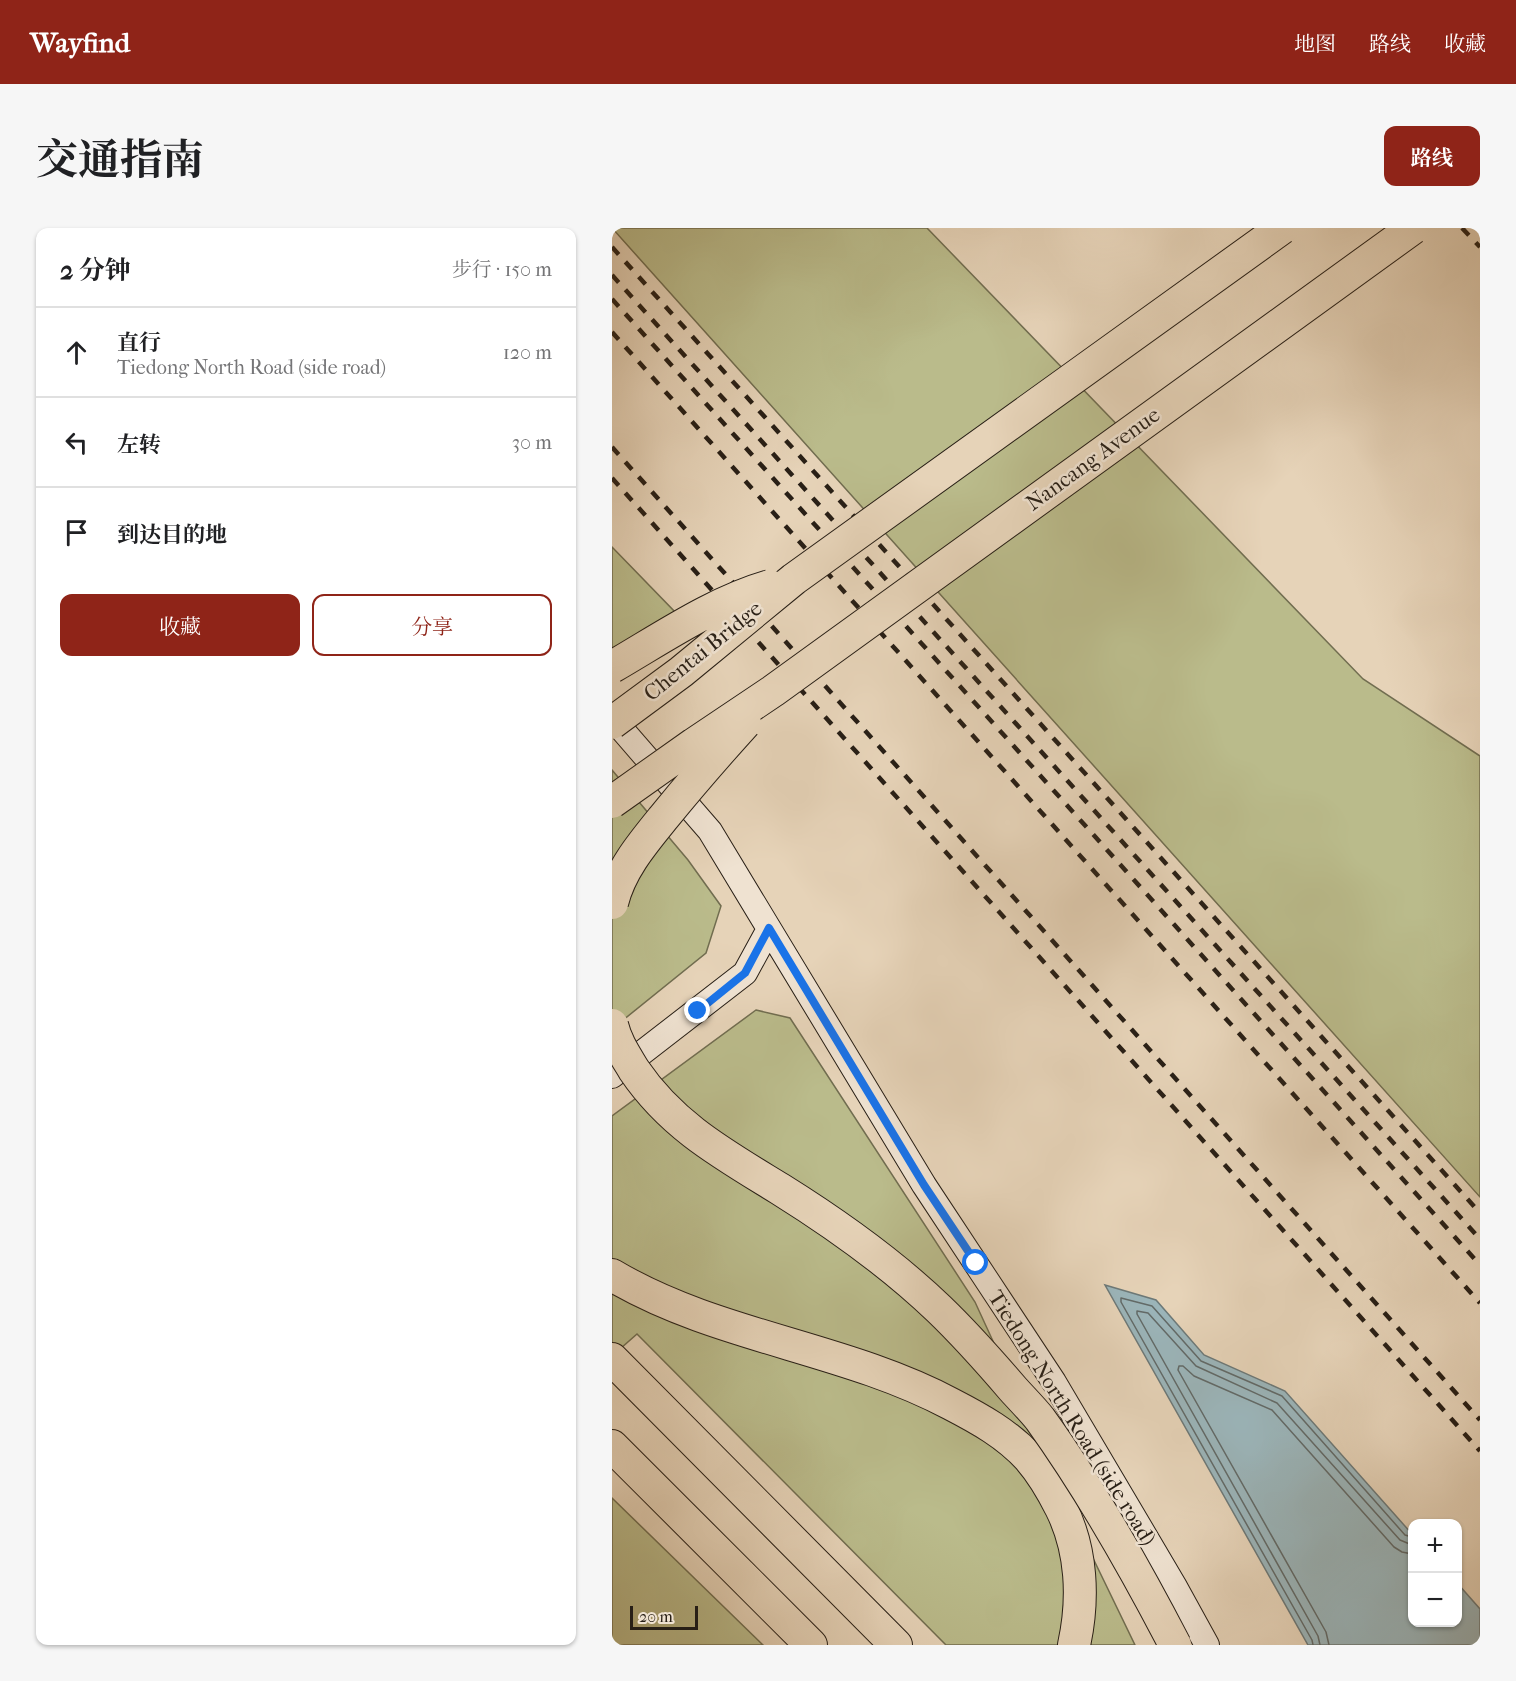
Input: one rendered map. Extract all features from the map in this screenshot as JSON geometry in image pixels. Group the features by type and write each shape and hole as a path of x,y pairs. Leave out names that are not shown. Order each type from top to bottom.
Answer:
{"highway":[{"path":"612,667 703,615 753,591 794,579 1282,228"},
{"name":"Nancang Avenue","path":"773,691 1413,228"},
{"name":"Chentai Bridge","path":"612,723 681,672 794,579"},
{"path":"612,802 773,691"},
{"path":"612,903 616,886 637,850 689,786 773,691"},
{"path":"612,1025 615,1037 625,1056 662,1106 682,1124 739,1165 780,1189 898,1271 994,1366 1039,1418 1077,1475 1151,1598 1175,1645"},
{"path":"612,1275 659,1300 711,1319 862,1365 907,1383 965,1411 990,1425 1011,1441 1044,1476 1061,1507 1073,1537 1079,1583 1079,1609 1074,1645"},
{"path":"618,1365 896,1645"},
{"path":"612,1446 811,1645"}],"street":[{"name":"Tiedong North Road (side road)","path":"612,718 710,831 924,1185 1054,1382 1207,1645"},
{"path":"612,1076 745,973 769,928"}],"green space":[{"path":"612,228 927,228 1363,679 1480,756 1480,1197"},
{"path":"612,547 675,612 612,654"},
{"path":"612,770 688,860 721,906 706,953 612,1029"},
{"path":"756,1010 790,1018 975,1302 1135,1645 946,1645 637,1334 612,1356 612,1116"},
{"path":"612,1498 763,1645 612,1645"}],"water":[{"path":"1105,1285 1156,1300 1204,1355 1285,1391 1408,1529 1408,1627 1462,1627 1462,1589 1480,1609 1480,1645 1308,1645"}],"railway":[{"path":"1462,228 1480,247"},
{"path":"612,247 1480,1213"},
{"path":"612,275 1480,1239"},
{"path":"612,299 1480,1265"},
{"path":"612,332 1480,1303"},
{"path":"612,447 1480,1420"},
{"path":"612,478 1480,1451"}],"route":[{"path":"698,1011 745,973 769,928 924,1185 976,1263"}]}
